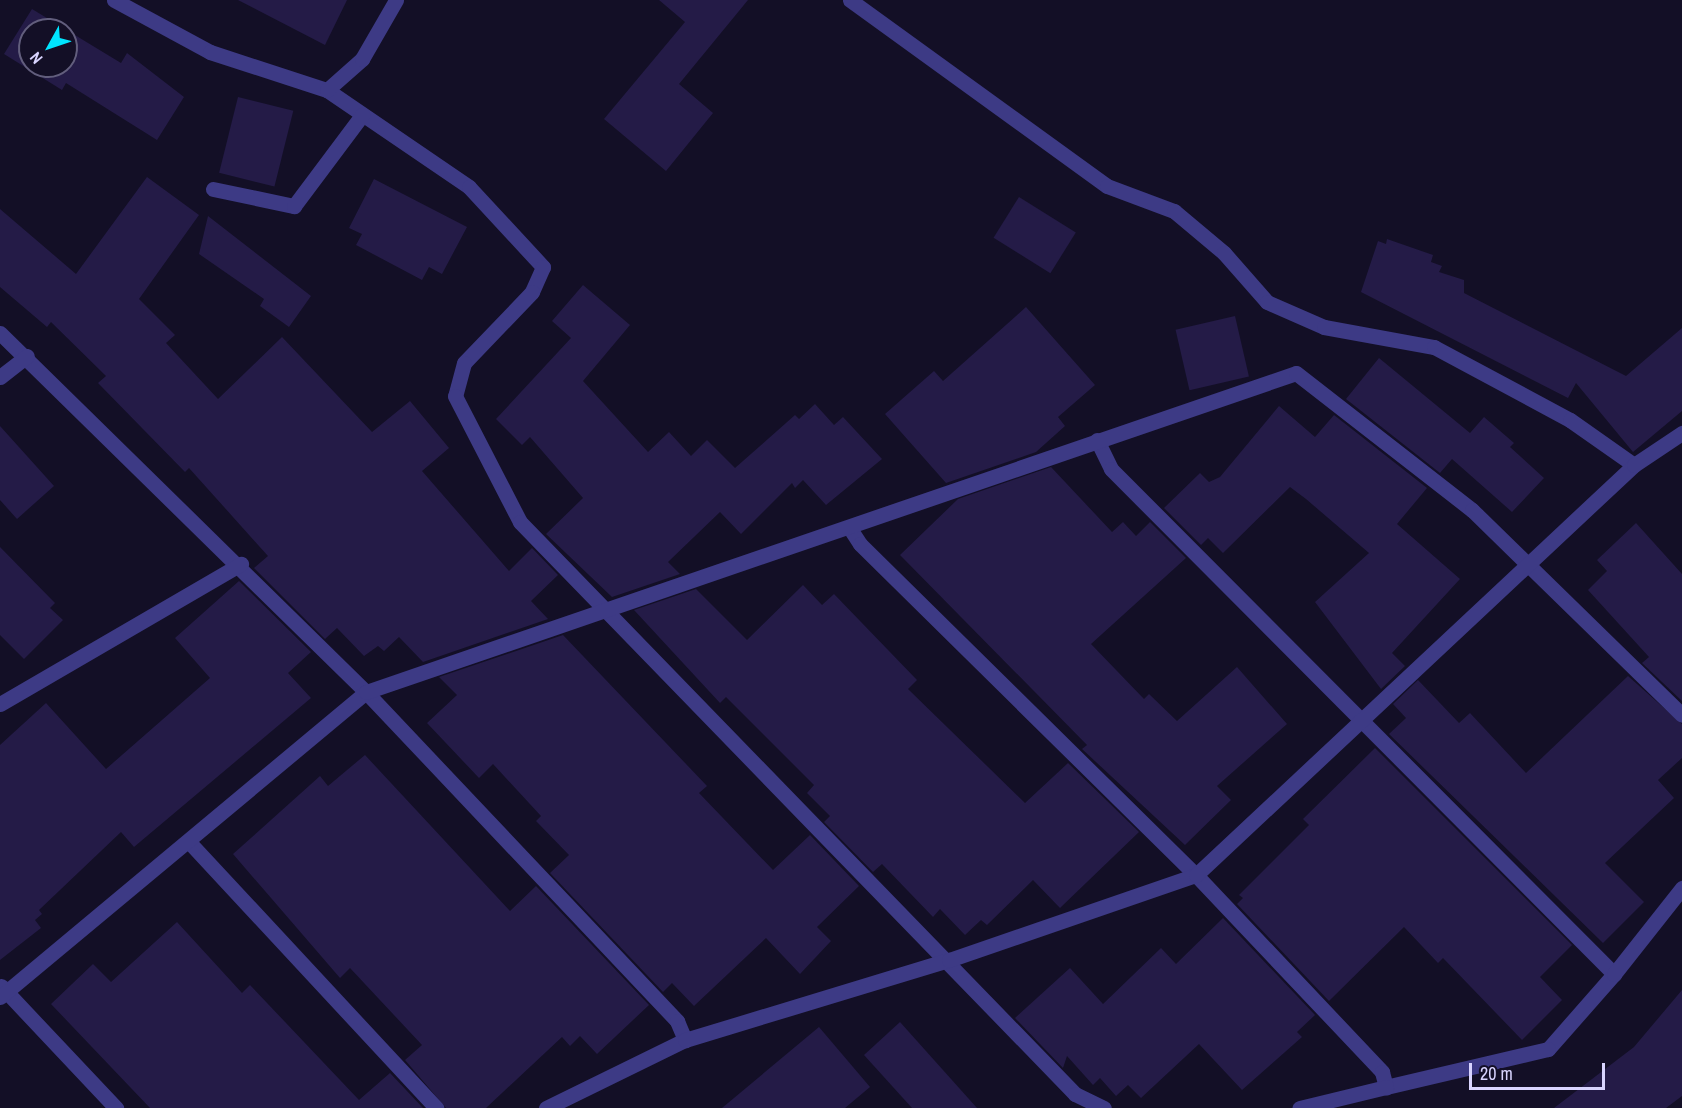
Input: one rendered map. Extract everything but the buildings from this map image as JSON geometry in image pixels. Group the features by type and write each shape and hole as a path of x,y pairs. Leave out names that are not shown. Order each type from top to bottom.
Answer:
{"street":[{"path":"114,0 210,52 327,90 469,187 543,267 532,292 464,363 455,396 520,522 949,960 1075,1094 1104,1108"},
{"path":"327,90 362,59 396,0"},
{"path":"850,0 1107,186 1174,211 1224,253 1267,302 1324,327 1434,347 1570,420 1634,465"},
{"path":"213,189 294,206 362,115"},
{"path":"0,333 27,356 241,564 366,692 677,1021 685,1040"},
{"path":"0,377 27,356"},
{"path":"116,1108 2,991 190,843 366,692 603,607 849,527 1296,373 1530,561 1682,715"},
{"path":"546,1108 685,1040 949,960 1196,875 1634,465 1682,433"},
{"path":"1097,440 1111,469 1614,974"},
{"path":"849,527 860,544 1196,875 1382,1072 1386,1087"},
{"path":"0,704 241,564"},
{"path":"190,843 436,1108"},
{"path":"1299,1108 1548,1049 1614,974 1682,888"}]}
